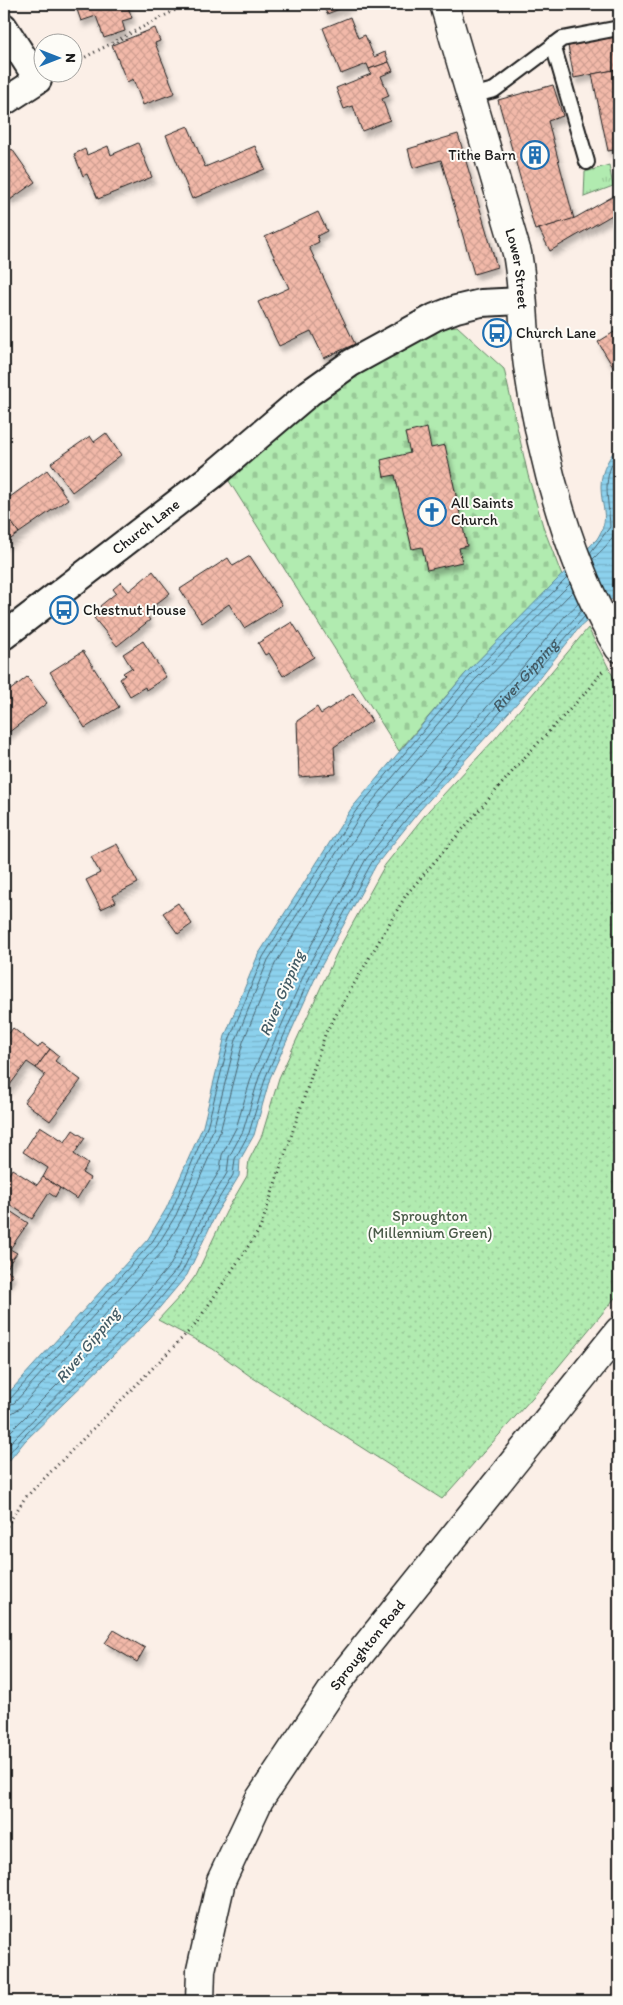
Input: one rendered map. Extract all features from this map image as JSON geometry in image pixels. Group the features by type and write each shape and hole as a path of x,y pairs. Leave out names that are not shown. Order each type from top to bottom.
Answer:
{"street":[{"name":"Lower Street","path":"444,4 517,253 528,366 536,407 568,534 584,579 615,640"},
{"path":"4,27 38,80 4,102"},
{"name":"Church Lane","path":"4,636 213,475 310,394 351,363 435,317 456,309 481,303 523,301"},
{"name":"Sproughton Road","path":"200,2001 201,1970 221,1881 259,1800 339,1680 619,1331"}],"lane":[{"path":"471,96 494,90 562,39 619,28"},
{"path":"554,45 587,162"}],"path":[{"path":"82,59 187,4"},
{"path":"4,1530 24,1498 195,1325 260,1229 326,1032 406,895 524,758 591,687 615,640"}],"green space":[{"path":"609,165 613,186 584,197 585,172"},
{"path":"457,326 504,369 528,475 543,526 562,576 466,673 399,751 229,481 230,474 339,384 386,354 411,341 439,329"},
{"name":"Sproughton (Millennium Green)","path":"588,628 619,688 619,1293 540,1389 442,1499 250,1376 213,1349 158,1320 182,1294 196,1275 226,1212 247,1176 249,1160 262,1135 279,1078 338,950 385,865 429,810 494,740"}],"water":[{"name":"River Gipping","path":"619,444 619,593 579,628 537,681 420,810 376,865 317,974 270,1078 254,1135 240,1160 239,1176 217,1212 187,1275 150,1319 25,1441 4,1467 4,1398 148,1239 166,1209 203,1126 225,1036 258,955 351,809 466,673 597,539 604,525 601,480 607,463"}],"building":[{"path":"75,4 127,4 132,18 122,21 125,31 104,38 96,16 81,21"},
{"path":"323,4 352,4 327,14"},
{"path":"350,17 358,38 365,35 374,57 385,52 389,62 369,69 367,64 341,74 323,28"},
{"path":"155,28 160,41 155,43 175,93 143,105 133,79 127,82 112,45"},
{"path":"619,36 619,69 574,78 568,46"},
{"path":"389,62 393,71 381,76 389,96 382,99 390,120 362,131 353,106 344,109 336,88 371,74 369,69"},
{"path":"619,69 619,149 608,151 592,74"},
{"name":"Tithe Barn","path":"553,85 563,116 548,121 574,219 535,230 498,100"},
{"path":"188,126 205,167 255,146 265,169 192,199 166,135"},
{"path":"458,134 497,267 474,274 441,160 413,168 408,149"},
{"path":"138,143 152,177 98,199 87,174 83,176 74,154 85,149 87,155 108,146 111,155"},
{"path":"12,149 35,182 10,200 4,192 4,155"},
{"path":"619,193 619,211 550,251 539,229 575,218"},
{"path":"318,212 327,231 317,236 319,242 309,247 355,344 324,358 311,331 279,346 258,302 289,288 265,237"},
{"path":"619,329 619,377 598,342"},
{"name":"All Saints Church","path":"427,428 431,448 445,445 467,546 459,548 462,562 427,570 422,547 412,549 395,475 384,477 381,460 410,453 405,433"},
{"path":"106,433 121,455 72,492 51,463 90,436 94,442"},
{"path":"47,470 68,499 19,533 4,512 4,489 10,497"},
{"path":"4,512 19,533 4,544"},
{"path":"250,556 282,605 244,628 229,604 202,623 180,589 228,558 233,566"},
{"path":"153,571 170,593 145,613 150,620 117,646 94,618 104,611 100,606 116,593 113,589 121,582 129,591"},
{"path":"292,622 314,657 283,676 269,653 265,655 258,643"},
{"path":"143,641 166,677 146,690 145,687 130,696 120,679 125,675 123,673 131,668 133,670 123,654"},
{"path":"83,651 119,707 85,728 50,672"},
{"path":"27,677 47,703 4,736 4,695"},
{"path":"353,693 372,721 334,747 336,774 299,777 297,721 317,707 321,714"},
{"path":"117,844 138,883 113,896 116,902 101,909 86,880 100,873 91,857"},
{"path":"178,903 192,924 178,934 163,913"},
{"path":"13,1028 38,1048 42,1043 50,1049 36,1068 27,1062 7,1089 4,1086 4,1040"},
{"path":"50,1049 59,1056 55,1061 81,1080 50,1121 24,1102 45,1075 36,1068"},
{"path":"40,1126 65,1142 73,1130 85,1138 74,1154 88,1164 82,1173 90,1178 77,1199 43,1177 48,1168 23,1152"},
{"path":"12,1169 37,1185 43,1177 60,1188 55,1197 49,1193 32,1219 4,1201 4,1182"},
{"path":"4,1207 28,1223 10,1249 17,1253 11,1261 4,1256"},
{"path":"4,1256 11,1261 6,1270 13,1274 4,1288"},
{"path":"114,1630 145,1648 137,1662 105,1643"}],"place":[{"name":"Tithe Barn","path":"535,155"},
{"name":"Church Lane","path":"497,333"},
{"name":"All Saints Church","path":"432,512"},
{"name":"Chestnut House","path":"64,610"}]}
